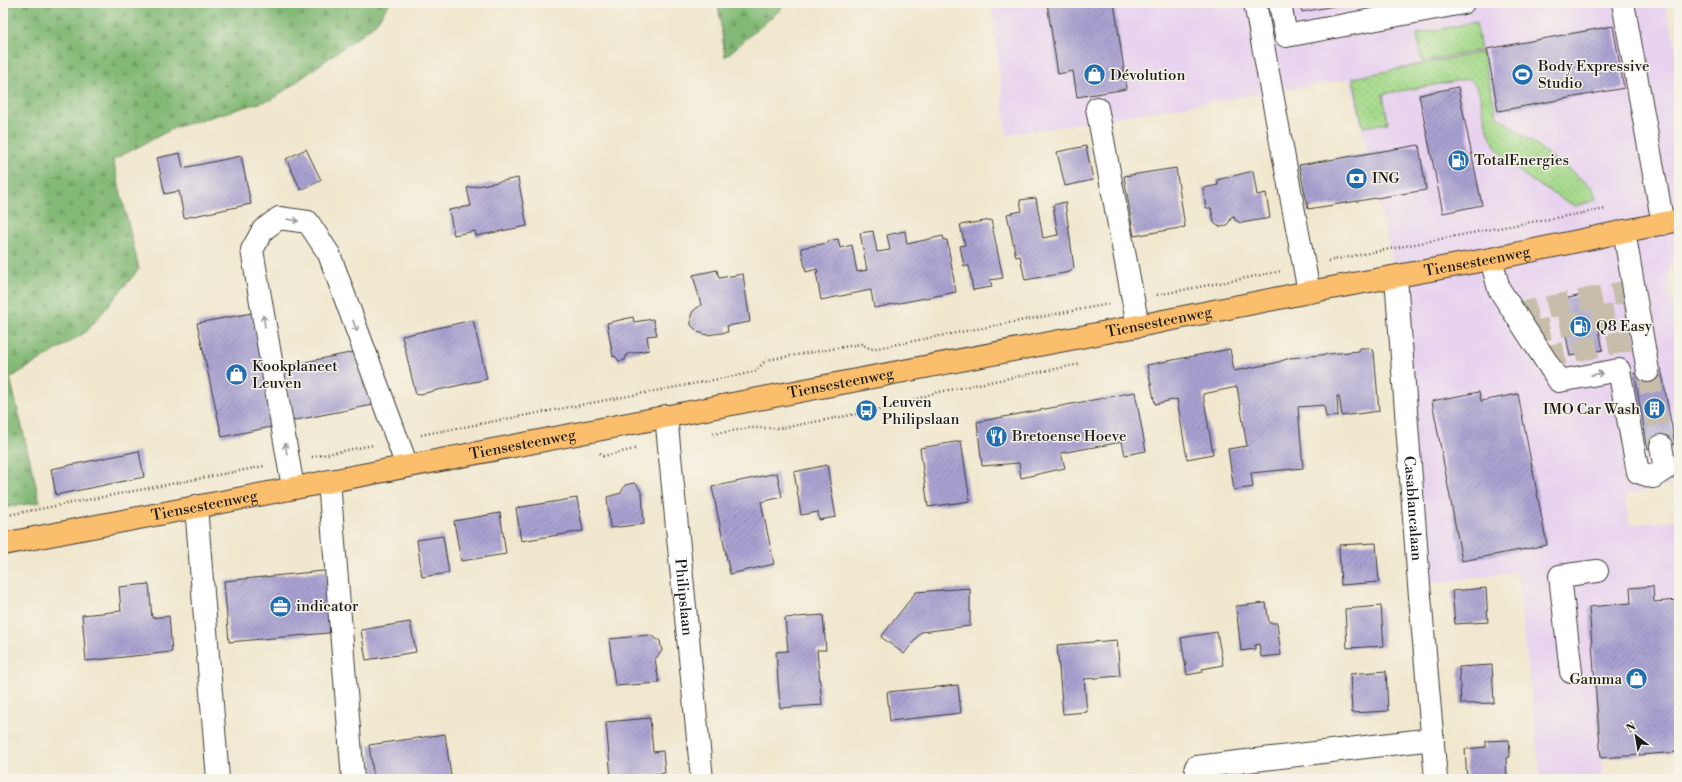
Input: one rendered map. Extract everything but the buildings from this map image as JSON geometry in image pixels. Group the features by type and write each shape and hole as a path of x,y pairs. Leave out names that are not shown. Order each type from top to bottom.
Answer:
{"main road":[{"name":"Tiensesteenweg","path":"3,544 1309,292 1491,259 1671,222"}],"street":[{"path":"1254,3 1309,292"},
{"path":"1280,3 1286,36 1463,3"},
{"path":"1623,3 1671,222"},
{"path":"1097,108 1138,326"},
{"path":"293,488 252,250 263,230 279,218 308,222 329,254 407,466"},
{"path":"1624,231 1648,371"},
{"path":"1491,259 1499,289 1559,381 1619,370 1638,472 1653,477 1665,469 1661,446"},
{"name":"Casablancalaan","path":"1396,277 1419,585 1436,779"},
{"name":"Philipslaan","path":"666,416 702,779"},
{"path":"329,481 353,779"},
{"path":"196,506 218,779"},
{"path":"1572,672 1560,576 1597,570"},
{"path":"1196,767 1432,739"}],"path":[{"path":"3,516 740,375 756,371 766,360 861,344 871,349 1485,230 1614,207"},
{"path":"707,435 750,428 782,428 894,407 934,393 1083,363"}],"shaded area":[{"path":"991,3 1665,3 1679,59 1679,241 1668,273 1679,363 1679,483 1624,495 1630,525 1679,519 1679,752 1601,758 1603,777 1541,779 1517,572 1419,585 1396,277 1350,79 1007,135"}],"green space":[{"path":"3,3 390,3 374,25 273,99 176,127 113,160 139,269 86,332 10,378 40,502 3,508"},
{"path":"718,3 788,3 725,57"},
{"path":"1476,22 1481,50 1422,62 1417,34"},
{"path":"1482,52 1497,116 1593,188 1596,200 1575,206 1525,176 1507,161 1497,149 1489,132 1483,113 1479,92 1473,83 1468,79 1383,94 1388,123 1363,127 1353,78"}],"tunnel":[{"path":"1515,314 1634,290"},
{"path":"1528,333 1637,310"},
{"path":"1543,357 1642,338"},
{"path":"1648,371 1661,446"}],"place":[{"name":"Dévolution","path":"1095,75"},
{"name":"Body Expressive Studio","path":"1523,75"},
{"name":"TotalEnergies","path":"1459,160"},
{"name":"ING","path":"1356,178"},
{"name":"Q8 Easy","path":"1581,326"},
{"name":"Kookplaneet Leuven","path":"237,375"},
{"name":"IMO Car Wash","path":"1655,409"},
{"name":"Leuven Philipslaan","path":"867,411"},
{"name":"Bretoense Hoeve","path":"997,436"},
{"name":"indicator","path":"281,606"},
{"name":"Gamma","path":"1637,679"}]}
